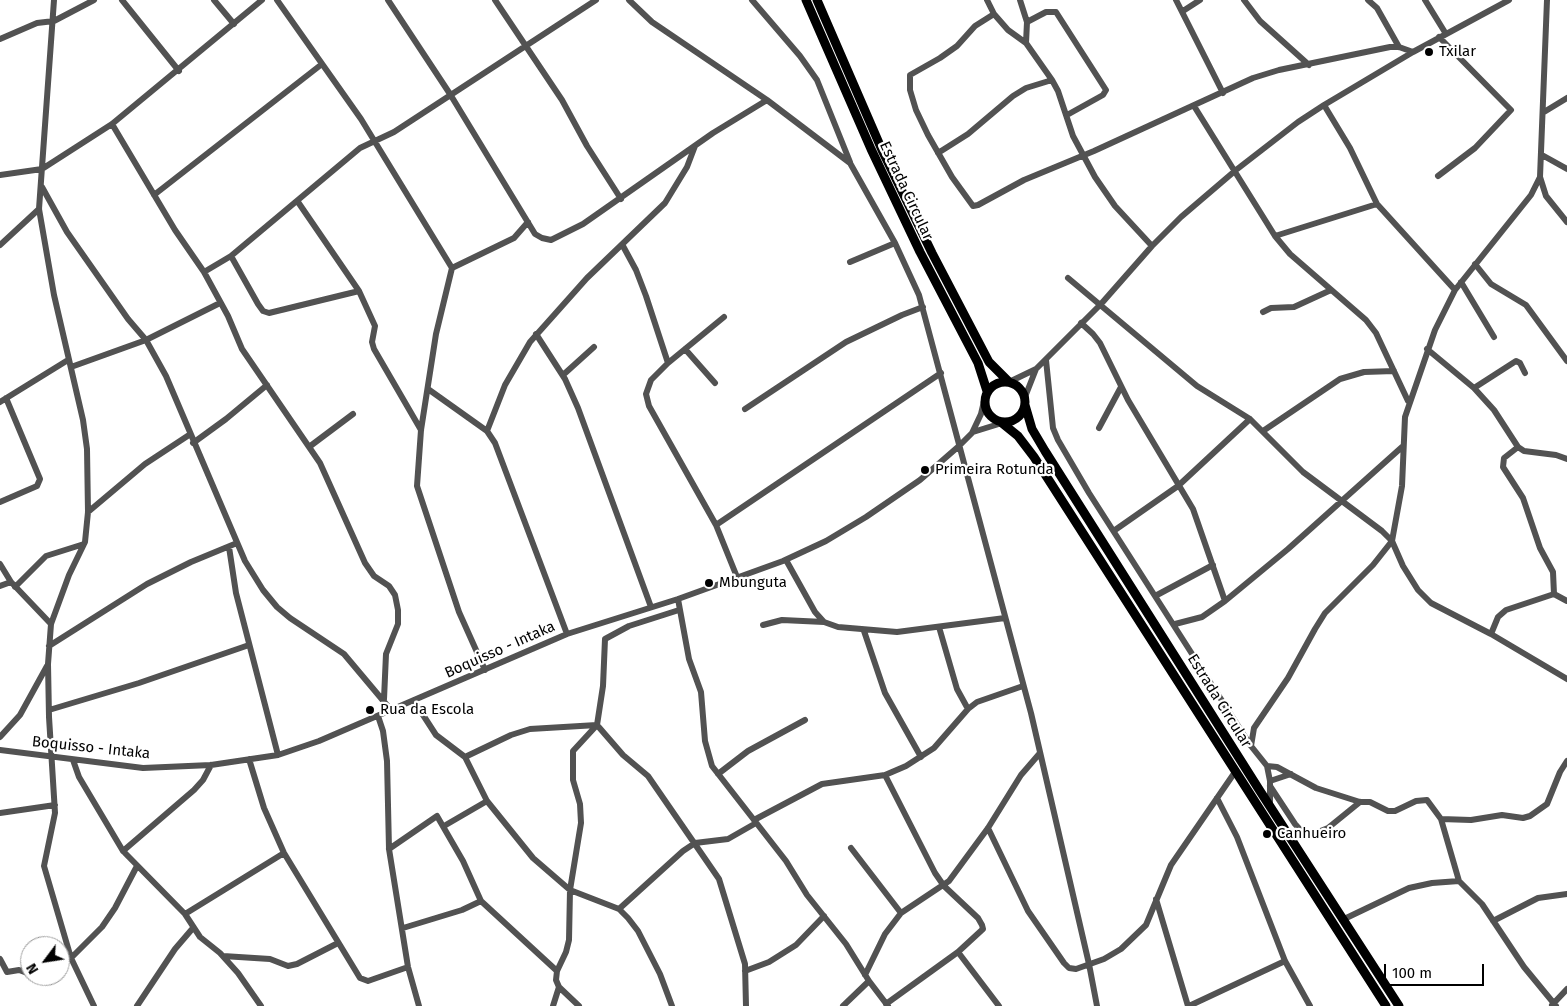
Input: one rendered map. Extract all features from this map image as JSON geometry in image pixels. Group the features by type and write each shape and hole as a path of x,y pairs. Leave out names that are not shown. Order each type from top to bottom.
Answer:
{"main road":[{"name":"Estrada Circular","path":"806,0 882,174 978,363 986,394"},
{"name":"Estrada Circular","path":"818,0 882,150 932,253 989,362 1009,382"},
{"path":"999,382 1009,382 1019,387 1025,401 1019,416 1002,423 990,416 986,410 986,394 999,382"},
{"name":"Estrada Circular","path":"1025,401 1032,429 1342,920 1399,1006"},
{"name":"Estrada Circular","path":"1002,423 1018,436 1034,457 1386,1006"}],"street":[{"path":"54,0 54,21 39,209 52,286 83,420 87,449 88,512 84,544 69,575 51,624 48,664 50,756 55,805 54,829 44,866 71,958 94,1006"},
{"path":"0,39 37,23 54,21 94,0"},
{"path":"122,0 179,71"},
{"path":"214,0 234,24"},
{"path":"0,175 42,169 112,124 179,71 262,0"},
{"path":"277,0 360,119 407,192 452,268 436,334 421,430 417,468 418,496 459,612 485,670"},
{"path":"388,0 450,94 535,234 542,238 551,240 583,224 695,146 767,100"},
{"path":"495,0 527,45 562,100 587,146 620,199"},
{"path":"204,272 231,256 298,202 360,148 374,143 596,0"},
{"path":"629,0 652,22 767,100 850,163"},
{"path":"752,0 800,56 817,80 850,163 895,243 923,307 1040,753 1097,1006"},
{"path":"987,0 994,14 1008,30 1026,43 1052,80 1082,155 1115,206 1152,246"},
{"path":"1020,0 1027,22 1026,43"},
{"path":"1176,0 1223,92"},
{"path":"1183,11 1200,0"},
{"path":"1244,0 1260,21 1309,65"},
{"path":"1368,0 1377,8 1399,47"},
{"path":"1425,0 1446,34"},
{"path":"1009,382 1036,369 1101,304 1152,246 1181,217 1236,170 1298,122 1413,52 1509,0"},
{"path":"1251,746 1254,728 1288,678 1325,613 1373,565 1392,541 1402,486 1402,447 1408,401 1427,349 1455,290 1531,194 1540,177 1547,0"},
{"path":"1027,22 1046,12 1056,12 1106,90 1103,95 1067,115"},
{"path":"994,14 976,26 958,46 910,75 910,90 916,110 952,177 973,206 978,206 1024,180 1268,73 1399,47 1413,52"},
{"path":"1438,176 1475,148 1511,110 1439,38"},
{"path":"154,195 322,64"},
{"path":"938,153 968,134 1013,96 1026,88 1052,80"},
{"path":"1544,112 1567,98"},
{"path":"1324,105 1340,131 1377,204 1455,290"},
{"path":"1194,106 1236,170 1275,236 1295,259 1366,320 1376,334 1408,401"},
{"path":"112,124 154,195 204,272 242,348 320,463 365,563 374,576 389,586 395,595 398,624 386,654 384,700"},
{"path":"487,431 505,385 536,334 587,278 623,246 665,203 687,167 695,146"},
{"path":"1542,155 1567,169"},
{"path":"1540,177 1546,196 1567,222"},
{"path":"42,187 67,232 128,319 146,340 166,376 189,435 237,543 263,590 277,607 344,654 391,710"},
{"path":"1531,194 1546,196"},
{"path":"298,202 359,291 375,326 372,342 374,349 421,430"},
{"path":"1275,236 1377,204"},
{"path":"0,245 39,209"},
{"path":"452,268 514,238 528,222"},
{"path":"850,262 895,243"},
{"path":"623,246 636,270 646,296 668,364"},
{"path":"231,256 258,304 263,311 269,313 359,291"},
{"path":"1475,264 1491,284 1526,305 1567,361"},
{"path":"1068,278 1197,386 1250,419 1303,472 1340,500 1357,510 1392,541 1403,566 1418,590 1431,604 1491,634 1567,679"},
{"path":"1461,282 1494,337"},
{"path":"1263,312 1271,308 1294,307 1332,290"},
{"path":"0,402 70,364 146,340 220,303"},
{"path":"745,409 846,342 923,307"},
{"path":"724,317 651,380 647,387 648,406 716,526 738,576"},
{"path":"1082,323 1100,343 1121,387 1178,486 1194,509 1225,601"},
{"path":"536,334 563,375 588,433 651,607"},
{"path":"563,375 594,347"},
{"path":"685,349 715,383"},
{"path":"1427,349 1474,388 1494,410 1518,446 1524,451 1556,455 1567,459"},
{"path":"1046,360 1053,428 1067,457 1157,595 1251,746 1266,766 1270,783 1270,805"},
{"path":"1474,388 1516,361 1525,372"},
{"path":"1025,401 1036,369"},
{"path":"1263,431 1340,379 1364,372 1394,371"},
{"path":"716,526 941,373"},
{"path":"193,443 267,385"},
{"path":"1099,428 1121,387"},
{"path":"428,389 487,431 509,478 567,634"},
{"path":"972,432 981,414 986,394"},
{"path":"0,502 37,486 40,480 6,398"},
{"path":"309,447 352,414"},
{"path":"1115,530 1178,486 1250,419"},
{"path":"972,432 1002,423"},
{"name":"Boquisso - Intaka","path":"0,750 143,768 211,765 278,755 319,741 567,634 678,599 786,560 826,541 866,517 920,480 972,432"},
{"path":"88,512 145,464 189,435"},
{"path":"1518,446 1504,458 1503,467 1523,498 1540,548 1553,572 1554,594"},
{"path":"1175,624 1202,617 1225,601 1288,549 1340,500 1370,477 1402,447"},
{"path":"49,646 147,584 237,543"},
{"path":"0,586 13,585 46,556 84,544"},
{"path":"230,547 236,593 278,755"},
{"path":"786,560 816,612 824,622"},
{"path":"0,564 13,585 51,624"},
{"path":"1157,595 1213,565"},
{"path":"1491,634 1501,612 1554,594 1567,601"},
{"path":"678,599 689,659 701,692 708,756 718,774 786,861 806,895 846,944 867,978 887,1005 958,952 980,933 982,925 944,886 929,862 885,775"},
{"path":"553,1006 558,987 556,980 557,971 566,952 569,940 570,890 581,824 580,804 573,773 573,751 597,725 603,686 605,638 629,626 679,610"},
{"path":"762,625 782,620 824,622 838,627 864,631 897,632 1005,618"},
{"path":"939,627 957,689 968,709"},
{"path":"864,631 885,693 921,757"},
{"path":"49,710 139,683 249,645"},
{"path":"0,738 20,715 48,664"},
{"path":"619,909 683,851 695,844 728,839 755,821 822,784 885,775 921,757 950,732 968,709 984,699 1023,686"},
{"path":"414,701 436,735 465,757 487,801 533,858 570,890 619,909 638,931 660,974 672,1006"},
{"path":"378,716 383,731 386,761 389,848 408,967 419,1006"},
{"path":"718,774 748,751 805,720"},
{"path":"465,757 511,735 530,729 597,725"},
{"path":"597,725 623,754 648,776 719,879 745,971 746,1006"},
{"path":"1242,731 1254,728"},
{"path":"843,1006 867,978 885,934 901,913 944,886 956,873 988,828 1021,775 1040,753"},
{"path":"249,759 264,808 284,853 360,978 364,981 408,967"},
{"path":"73,760 79,777 124,851 185,914 193,928 223,956 244,980 261,1006"},
{"path":"1441,819 1471,820 1502,815 1523,818 1530,816 1547,804 1560,772 1567,761"},
{"path":"124,851 194,790 203,780 211,765"},
{"path":"1266,766 1277,767 1316,788 1360,802 1370,802 1388,811 1395,811 1416,800 1428,800 1441,819 1459,881 1482,904 1524,967 1554,1005 1567,988"},
{"path":"988,828 1028,911 1064,963 1069,968 1076,968 1104,959 1127,943 1146,925 1156,899 1178,854 1235,772"},
{"path":"1270,783 1291,774"},
{"path":"1270,783 1295,824 1303,834 1308,836 1328,828 1360,802"},
{"path":"1218,798 1236,837 1285,961 1310,1006"},
{"path":"444,826 487,801"},
{"path":"0,813 55,805"},
{"path":"389,848 434,817 439,817 481,901 530,949 557,971"},
{"path":"851,848 901,913"},
{"path":"185,914 284,853"},
{"path":"71,958 102,927 115,908 137,866"},
{"path":"1342,920 1409,888 1432,883 1459,881"},
{"path":"1493,921 1538,898 1567,894"},
{"path":"1156,899 1188,1006 1285,961"},
{"path":"403,928 462,910 481,901"},
{"path":"745,971 769,962 796,945 824,916"},
{"path":"137,1006 170,955 193,928"},
{"path":"223,956 270,959 288,966 297,964 338,943"},
{"path":"958,952 999,1006"},
{"path":"0,959 7,972 20,970"},
{"path":"558,987 579,1006"}],"place":[{"name":"Txilar","path":"1429,52"},
{"name":"Primeira Rotunda","path":"925,470"},
{"name":"Mbunguta","path":"709,583"},
{"name":"Rua da Escola","path":"370,710"},
{"name":"Canhueiro","path":"1267,834"}]}
